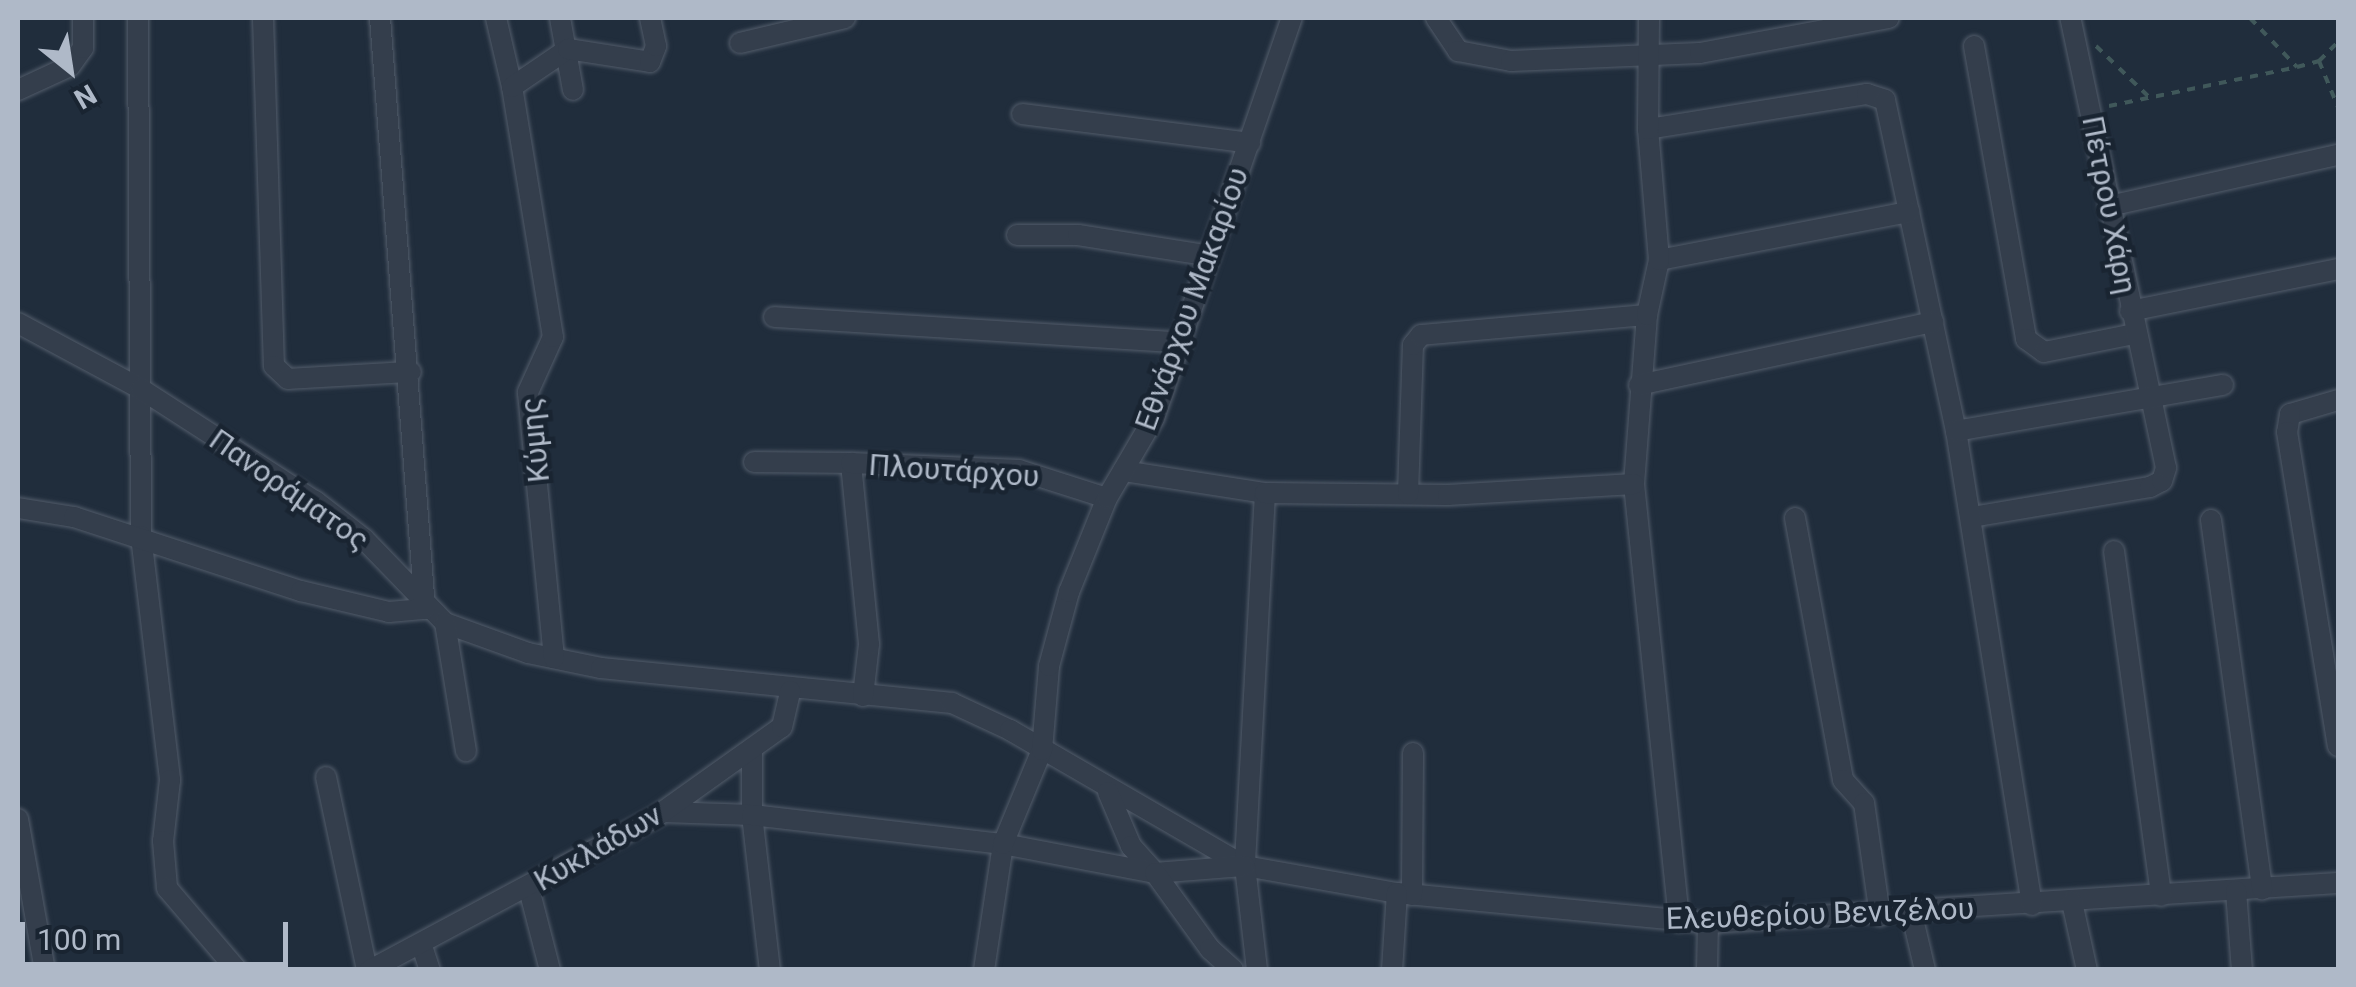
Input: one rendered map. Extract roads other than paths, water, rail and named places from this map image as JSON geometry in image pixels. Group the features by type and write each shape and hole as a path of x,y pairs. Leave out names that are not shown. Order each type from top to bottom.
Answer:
{"street":[{"path":"18,90 70,66 84,48 83,18"},
{"path":"138,18 140,536 170,780 163,842 167,888 237,970"},
{"path":"263,18 274,366 288,379 411,372"},
{"path":"18,508 140,536 234,574 389,612 425,609 411,372 380,18"},
{"name":"Κύμης","path":"496,18 512,87 553,338 528,392 554,658"},
{"path":"560,18 573,90"},
{"path":"512,87 568,48 650,62 656,46 650,18"},
{"path":"740,43 779,23 845,18"},
{"name":"Εθνάρχου Μακαρίου","path":"984,970 1004,844 1042,750 1049,666 1068,592 1107,498 1154,418 1292,18"},
{"path":"1436,18 1458,51 1511,61 1648,58 1889,18"},
{"path":"1649,18 1648,129 1658,260 1639,385 1634,484 1679,922"},
{"name":"Πέτρου Χάρη","path":"1972,517 2162,480 2166,468 2146,393 2070,18"},
{"path":"1974,46 2026,340 2044,352 2134,334"},
{"path":"1648,129 1866,94 1885,100 1972,517 2032,905"},
{"path":"1022,114 1250,143"},
{"path":"2109,206 2338,155"},
{"path":"1658,260 1909,212"},
{"path":"1017,234 1078,234 1210,256"},
{"path":"2130,310 2338,268"},
{"path":"1408,494 1413,345 1422,335 1647,315"},
{"path":"774,318 1182,343"},
{"path":"1639,385 1933,322"},
{"name":"Πανοράματος","path":"18,323 141,389 338,518 425,609 445,623 554,658 790,691 952,703 1245,866"},
{"path":"1956,431 2146,393 2222,385"},
{"path":"2338,400 2290,414 2287,432 2338,746"},
{"path":"754,462 852,463"},
{"name":"Πλουτάρχου","path":"863,696 868,644 852,463 1019,470 1107,498"},
{"path":"1123,471 1265,493 1408,494 1634,484"},
{"path":"1258,970 1245,866 1265,493"},
{"path":"1795,518 1843,780 1864,803 1880,916"},
{"path":"2211,520 2262,889"},
{"path":"2114,552 2161,896"},
{"path":"445,623 466,751"},
{"name":"Κυκλάδων","path":"368,970 422,946 664,812 752,750 788,718 790,691"},
{"path":"752,750 752,815 770,970"},
{"path":"1392,970 1404,894 1414,753"},
{"path":"326,777 368,970"},
{"path":"1108,792 1131,846 1210,949 1233,970"},
{"path":"664,812 752,815 1004,844 1155,873 1245,866"},
{"path":"18,819 26,918 45,970"},
{"name":"Ελευθερίου Βενιζέλου","path":"1245,866 1404,894 1708,923 1880,916 2338,884"},
{"path":"529,888 550,970"},
{"path":"2236,890 2242,970"},
{"path":"2072,902 2087,970"},
{"path":"1912,914 1925,970"},
{"path":"1707,970 1708,923"},
{"path":"422,946 430,970"}]}
